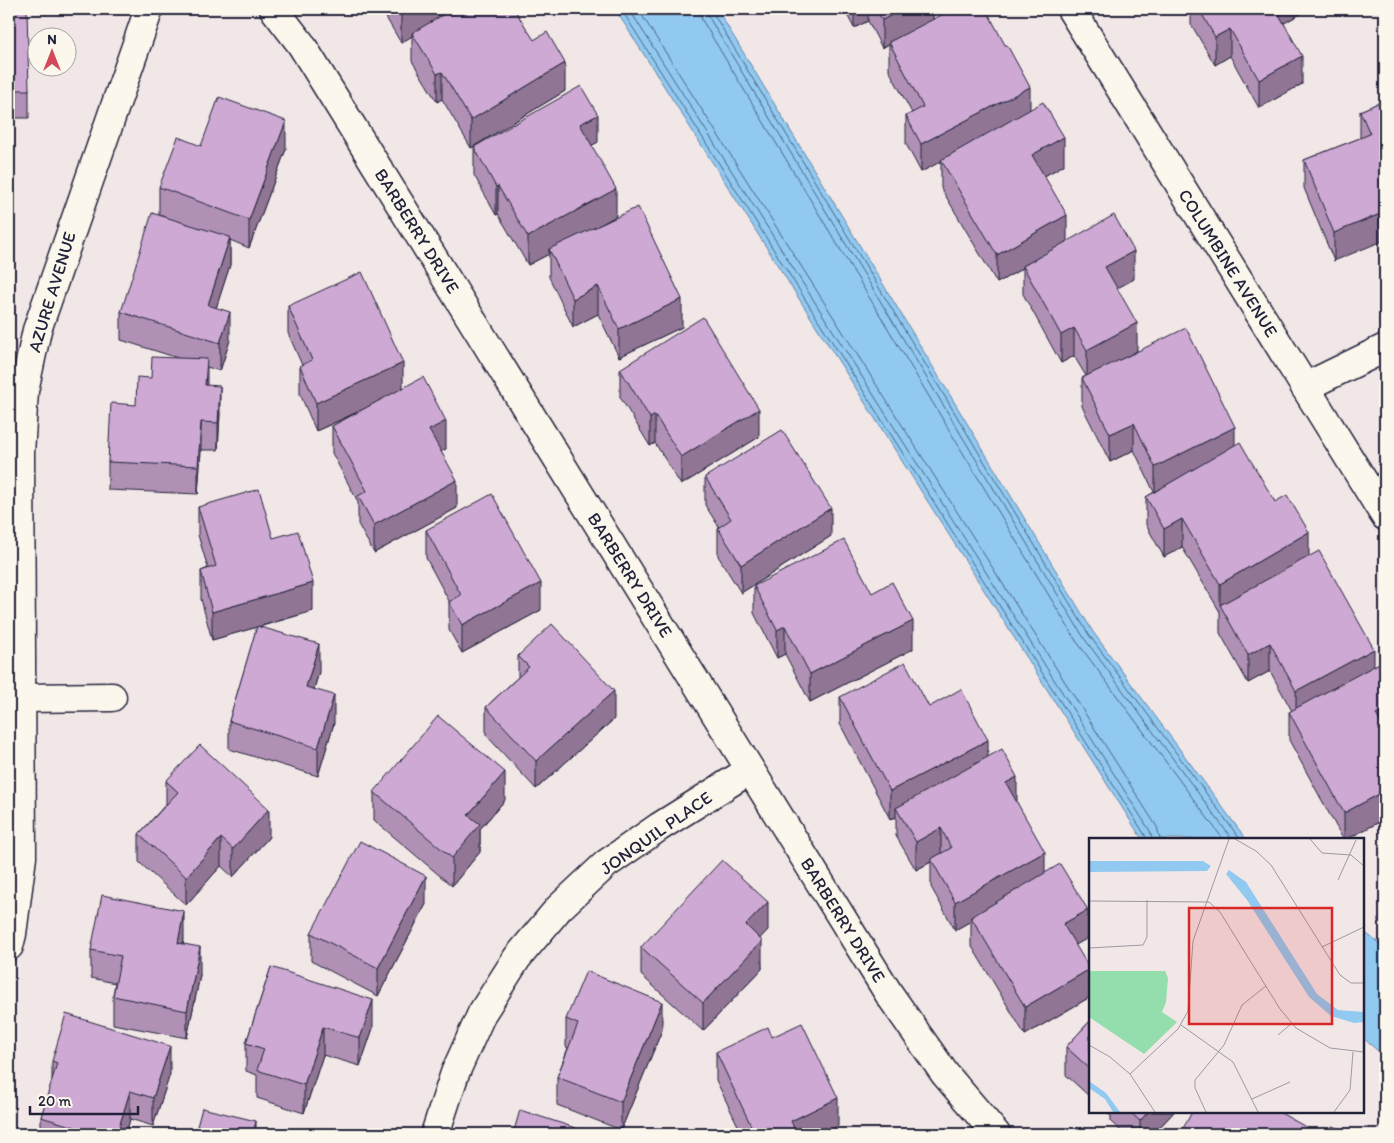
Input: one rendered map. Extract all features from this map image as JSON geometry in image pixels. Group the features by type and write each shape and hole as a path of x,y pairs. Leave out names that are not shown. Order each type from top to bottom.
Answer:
{"street":[{"name":"AZURE AVENUE","path":"9,946 22,857 20,454 24,391 37,330 149,9"},
{"name":"BARBERRY DRIVE","path":"274,9 302,44 889,994 944,1074 996,1134"},
{"name":"COLUMBINE AVENUE","path":"1071,9 1385,516"},
{"path":"1305,387 1385,348"},
{"path":"22,698 112,697"},
{"name":"JONQUIL PLACE","path":"435,1134 455,1072 482,1013 517,958 559,908 606,864 659,827 750,770"}],"water":[{"path":"615,9 717,9 1093,632 1245,838 1141,838"},
{"path":"1364,932 1385,948 1385,1057 1364,1039"}],"building":[{"path":"9,9 27,9 29,90 9,90"},
{"path":"397,9 411,9 401,15"},
{"path":"453,9 514,9 534,40 547,32 565,63 471,120 442,72 437,74 412,33"},
{"path":"876,9 903,9 882,20"},
{"path":"953,9 986,9 1030,87 921,144 906,116 923,107 889,42"},
{"path":"1199,9 1276,9 1302,56 1259,80 1230,29 1215,37"},
{"path":"581,86 598,115 580,124 616,189 528,237 498,186 496,187 474,147"},
{"path":"219,97 286,121 249,220 159,187 178,137 201,146"},
{"path":"1385,100 1385,212 1334,233 1304,160 1370,134 1360,111"},
{"path":"1043,102 1064,137 1032,155 1067,215 997,255 941,160"},
{"path":"638,207 682,299 619,329 598,286 573,299 549,249"},
{"path":"152,213 230,237 208,305 230,312 220,343 121,312"},
{"path":"1114,215 1134,251 1105,267 1137,323 1087,350 1074,328 1061,335 1023,266"},
{"path":"362,272 403,363 316,403 300,366 312,360 288,306"},
{"path":"703,317 759,409 681,457 655,415 650,418 620,369"},
{"path":"1186,328 1235,427 1155,467 1134,423 1110,434 1082,378"},
{"path":"152,357 207,359 205,385 220,386 218,423 201,422 198,466 108,462 111,403 136,405 137,377 151,378"},
{"path":"423,377 446,421 429,430 457,480 374,525 358,496 367,491 332,426"},
{"path":"782,430 831,508 741,565 718,528 731,519 705,477"},
{"path":"1240,442 1275,502 1287,495 1309,532 1220,584 1182,519 1164,529 1146,497"},
{"path":"259,489 273,538 298,531 313,583 212,612 201,571 216,566 198,507"},
{"path":"492,494 541,583 462,625 449,602 461,595 426,530"},
{"path":"844,540 872,593 892,582 913,621 810,674 785,626 777,630 754,586"},
{"path":"1319,551 1374,649 1296,691 1270,643 1248,655 1220,605"},
{"path":"552,624 614,691 536,761 486,707 529,667 518,656"},
{"path":"257,626 319,644 306,687 334,695 318,748 229,721"},
{"path":"1385,660 1385,709 1376,714 1385,732 1385,791 1344,813 1289,712"},
{"path":"905,662 929,707 961,689 988,740 890,791 840,697"},
{"path":"438,716 505,772 468,815 480,824 452,858 374,792"},
{"path":"200,745 269,809 233,849 221,838 186,877 139,834 178,792 166,781"},
{"path":"1002,749 1017,777 1006,783 1045,852 955,902 931,859 951,848 941,828 916,842 896,808"},
{"path":"360,841 426,876 378,968 311,933"},
{"path":"722,860 768,902 746,925 762,941 703,1003 641,947"},
{"path":"1060,864 1088,910 1063,924 1089,970 1025,1007 971,917"},
{"path":"102,895 184,911 178,943 200,947 187,1011 113,996 121,956 91,950"},
{"path":"271,967 373,1000 360,1038 323,1027 304,1085 257,1070 264,1049 246,1043"},
{"path":"586,971 662,1002 621,1102 557,1077 578,1024 566,1019"},
{"path":"66,1014 170,1046 153,1098 130,1091 117,1134 98,1134 41,1117 57,1063 52,1061"},
{"path":"1089,1022 1089,1068 1066,1047"},
{"path":"802,1023 838,1098 791,1121 794,1128 781,1134 755,1134 716,1052 768,1027 772,1037"},
{"path":"202,1108 256,1121 253,1134 195,1134"},
{"path":"520,1110 594,1134 513,1134"},
{"path":"1131,1113 1147,1113 1140,1121"},
{"path":"1191,1113 1281,1113 1313,1131 1311,1134 1180,1134"},
{"path":"1332,1126 1357,1134 1330,1134"}]}
